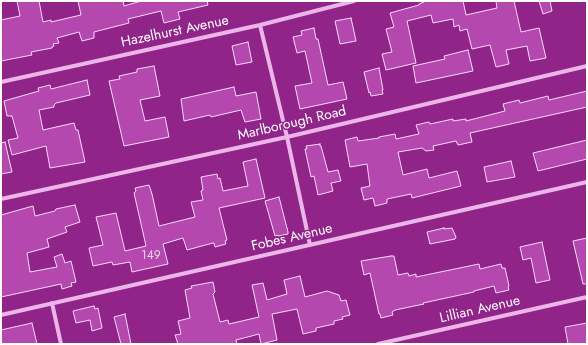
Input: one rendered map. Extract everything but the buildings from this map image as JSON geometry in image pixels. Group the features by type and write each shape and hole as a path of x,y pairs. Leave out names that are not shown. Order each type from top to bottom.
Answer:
{"street":[{"name":"Hazelhurst Avenue","path":"1,82 260,25 354,1"},
{"path":"260,25 287,137 310,246"},
{"name":"Marlborough Road","path":"1,199 287,137 587,66"},
{"name":"Fobes Avenue","path":"1,315 587,182"},
{"name":"Lillian Avenue","path":"378,344 587,298"},
{"path":"52,304 61,344"}]}
